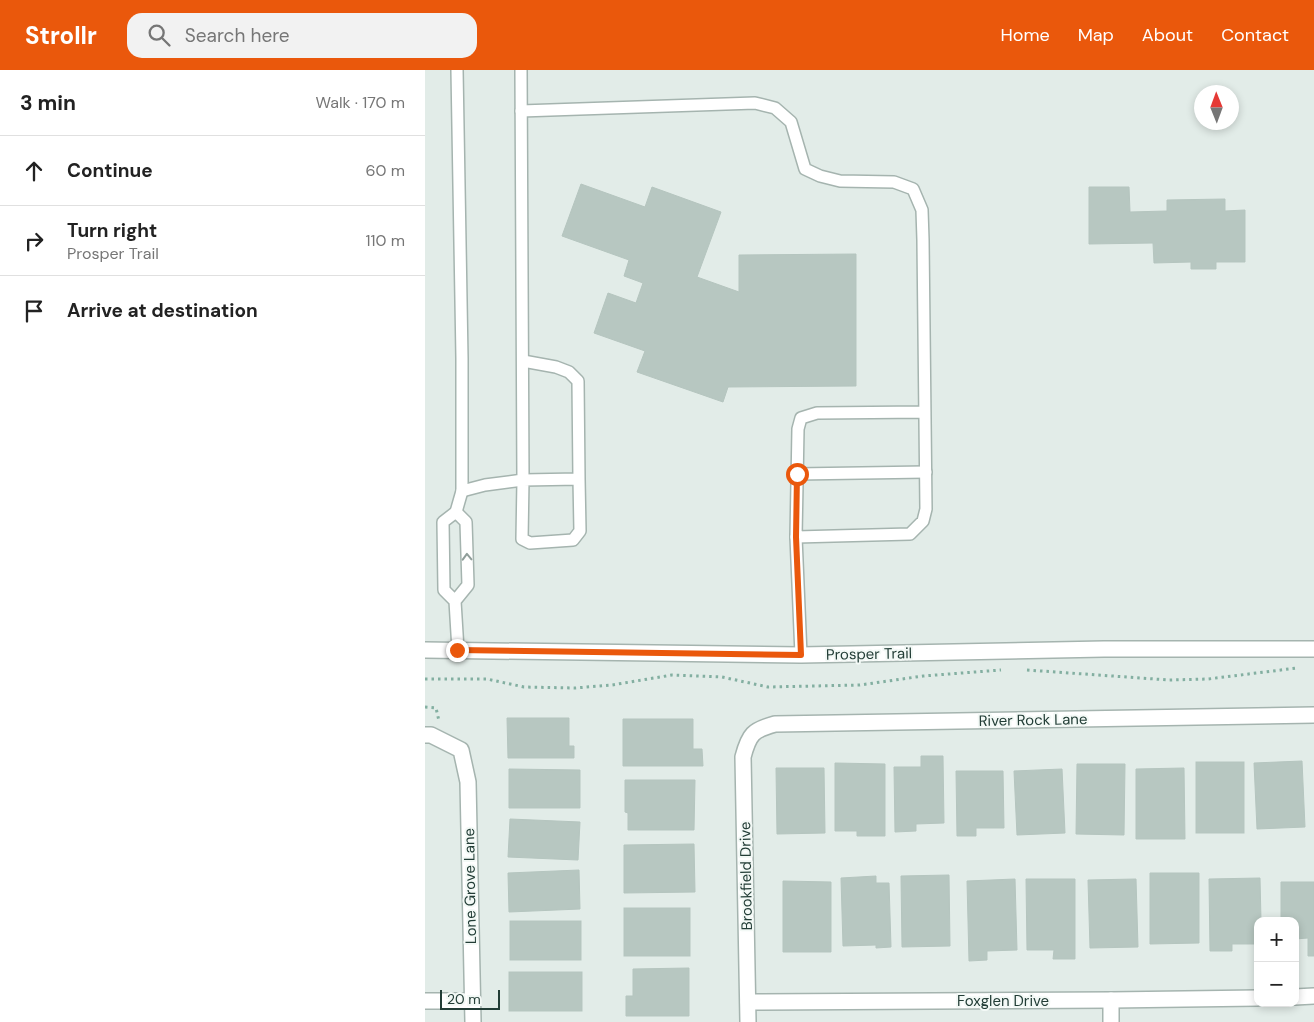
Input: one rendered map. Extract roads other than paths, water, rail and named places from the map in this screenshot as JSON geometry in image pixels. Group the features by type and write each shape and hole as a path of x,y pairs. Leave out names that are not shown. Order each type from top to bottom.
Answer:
{"street":[{"name":"Prosper Trail","path":"425,650 801,655 1104,649 1314,649"},
{"name":"River Rock Lane","path":"753,733 760,728 775,724 1314,715"},
{"name":"Brookfield Drive","path":"748,1022 743,757 746,744 753,733"},
{"name":"Lone Grove Lane","path":"425,735 431,735 461,750 468,782 473,1022"},
{"path":"1299,997 1314,996"},
{"name":"Foxglen Drive","path":"748,1002 1254,998"},
{"path":"1111,1000 1111,1022"},
{"path":"425,1001 472,1001"}],"lane":[{"path":"455,601 444,590 443,522 456,512 462,491 462,358 457,70"},
{"path":"521,70 523,361 521,539 530,542 573,540 580,531 578,381 569,372 556,367 523,361"},
{"path":"521,111 755,103 775,108 791,122 805,168 820,176 840,181 894,182 913,189 922,210 926,472 926,509 923,521 909,534 796,537"},
{"path":"801,655 796,537 798,429 801,418 817,413 925,412"},
{"path":"797,474 926,472"},
{"path":"462,491 485,485 523,480 579,479"},
{"path":"456,512 466,522 468,585 455,601 457,650"}]}
